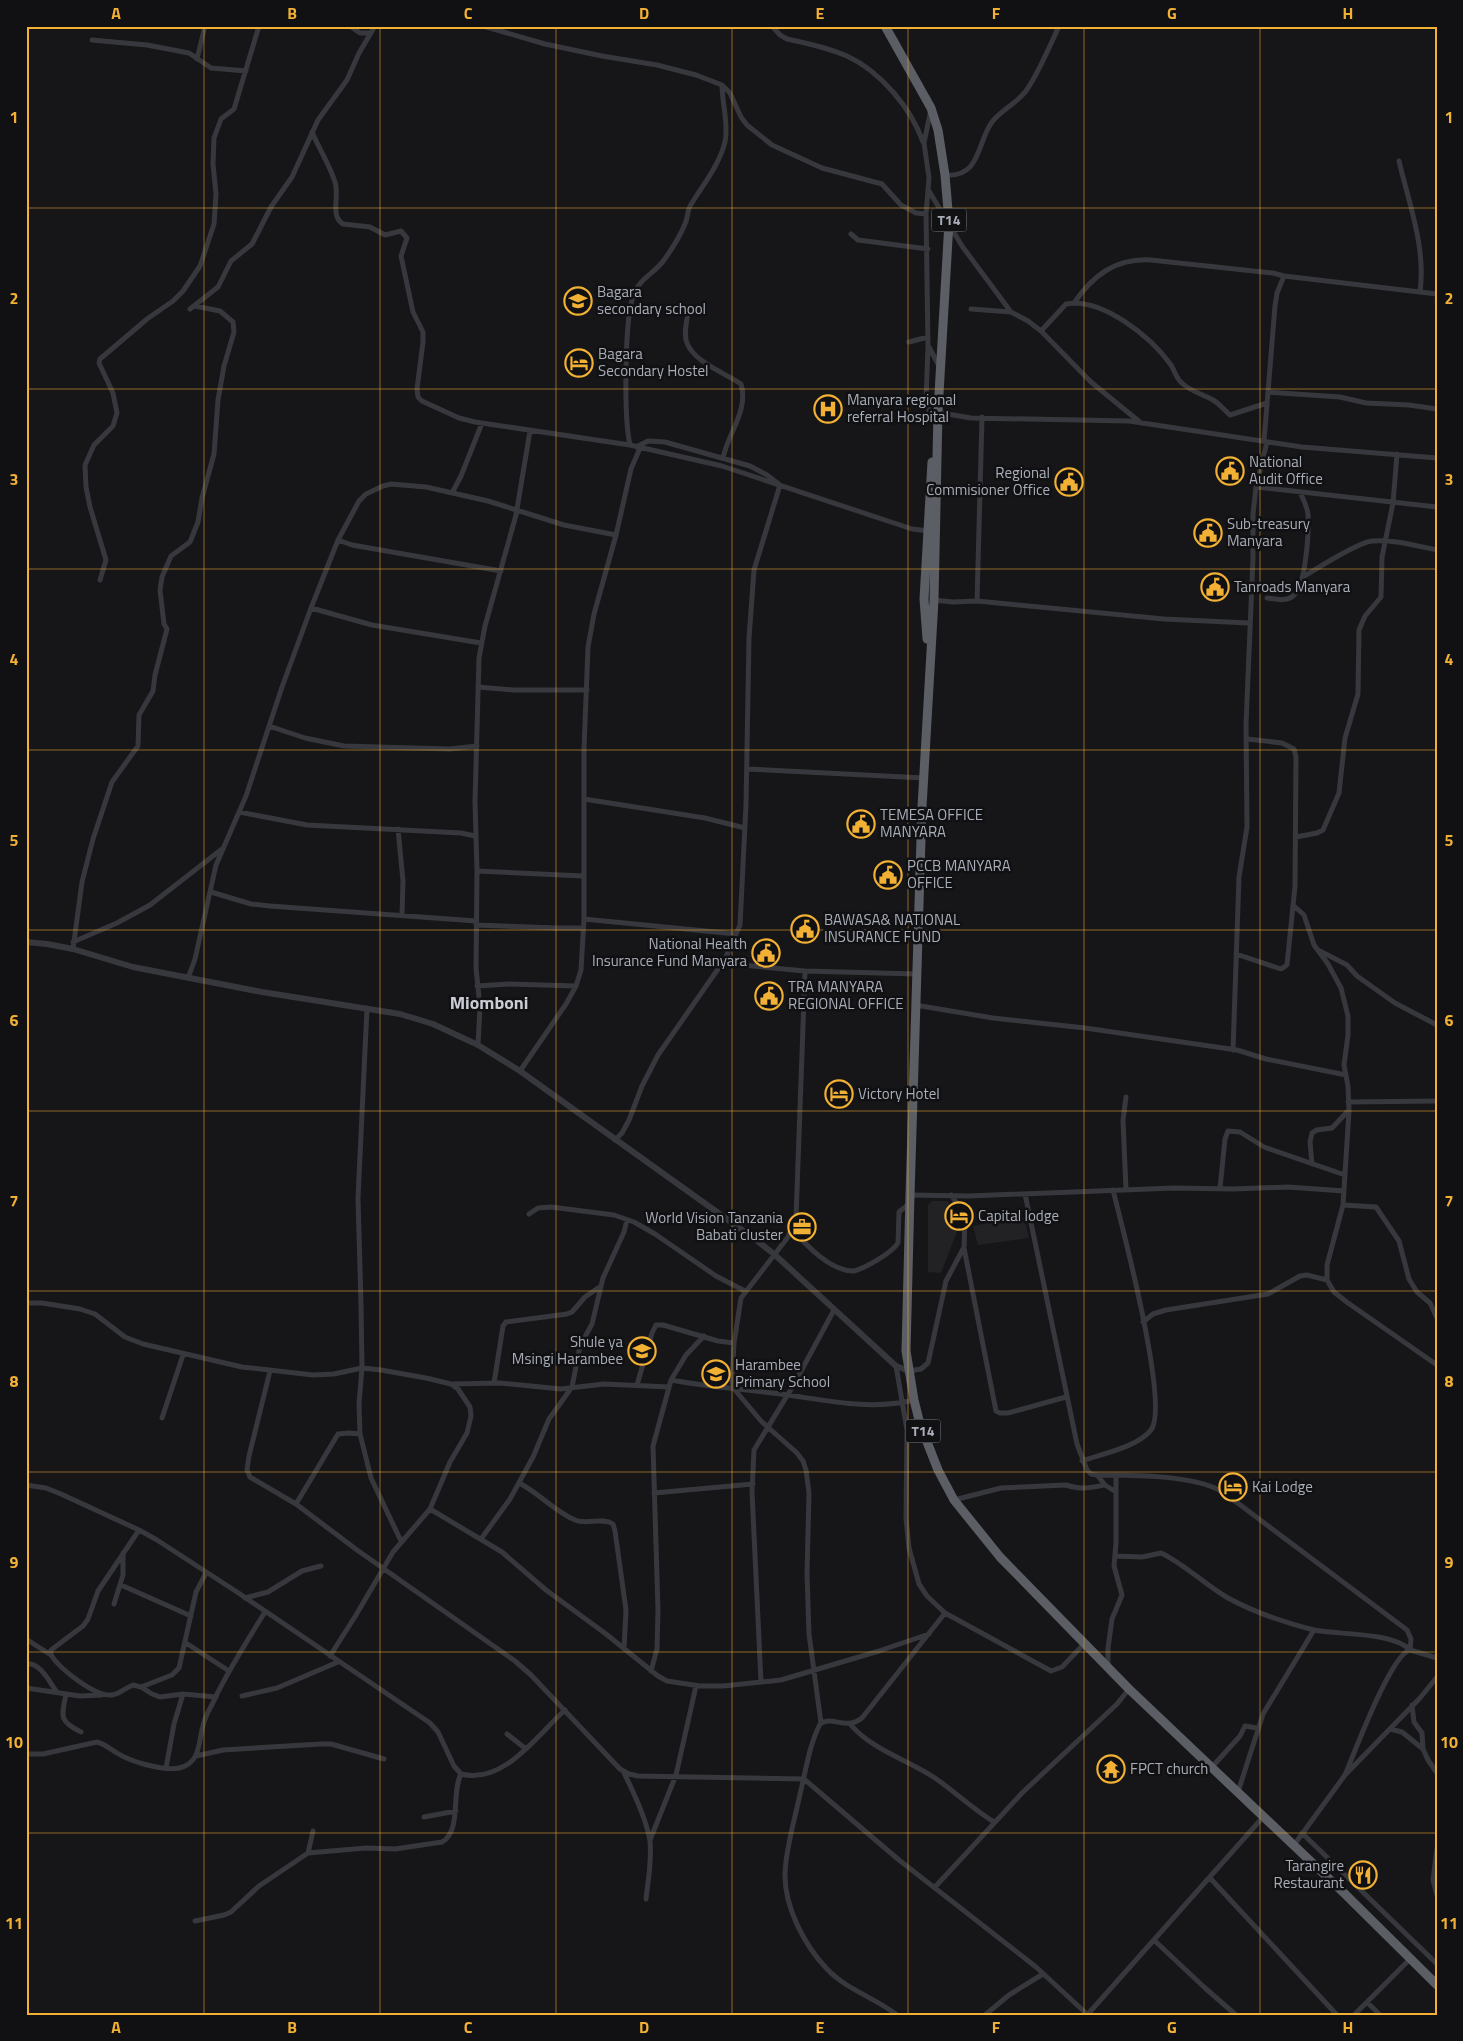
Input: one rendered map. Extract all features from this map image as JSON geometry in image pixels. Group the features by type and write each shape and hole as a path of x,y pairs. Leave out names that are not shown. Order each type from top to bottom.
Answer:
{"highway":[{"name":"T14","path":"886,26 931,108 938,130 946,175 949,222 938,427 930,476 934,600 914,1004 906,1351 914,1400 929,1451 954,1500 1000,1557 1129,1689 1212,1766 1437,1985"},
{"name":"T14","path":"929,672 924,599 932,531"}],"street":[{"path":"197,59 205,26"},
{"path":"100,580 106,560 90,507 86,487 85,465 94,446 113,426 117,413 112,392 99,363 100,359 147,318 183,292 200,266 214,224 216,194 213,164 214,138 221,119 234,108 259,26"},
{"path":"350,26 360,33 370,33"},
{"path":"73,946 82,882 102,812 112,782 138,746 139,715 154,691 155,675 167,629 164,624 160,590 162,577 171,556 190,542 198,522 202,498 214,454 218,400 224,366 234,332 232,322 220,311 192,308 218,287 231,262 252,244 271,207 292,177 325,108 347,80 359,53 375,26"},
{"path":"483,26 545,44 657,65 696,75 722,85 730,93 741,117 772,145 822,168 882,184 901,204 916,213 926,214"},
{"path":"772,26 780,35 846,56 867,70 889,88 909,112 924,144"},
{"path":"946,175 954,176 971,166 977,157 991,123 1026,91 1059,26"},
{"path":"92,40 138,44 189,53 211,68 246,71"},
{"path":"630,446 627,424 628,353 633,295 639,284 654,272 664,260 679,236 687,219 689,207 705,186 724,143 726,133 722,85"},
{"path":"931,108 924,144 929,190 926,214 928,249 928,411 962,417 1118,421 1265,442 1437,458"},
{"path":"312,132 336,185 336,217 340,222 370,227 385,236 401,231 407,238 401,256 411,306 423,332 424,342 417,389 418,397 422,401 459,418 630,446 722,466 912,529 932,531"},
{"path":"1398,161 1422,254 1423,273 1420,292"},
{"path":"929,190 962,246 1012,312"},
{"path":"851,234 858,240 928,249"},
{"path":"1074,302 1085,286 1100,273 1134,260 1156,260 1265,272 1284,276 1437,294"},
{"path":"1233,1050 1239,877 1247,827 1249,623 1253,558 1253,514 1265,442 1275,306 1277,293 1284,276"},
{"path":"1041,330 1066,304 1074,302 1101,310 1129,324 1163,356 1183,384 1194,392 1217,402 1230,415 1267,403"},
{"path":"971,309 1012,312 1022,317 1041,330 1091,382 1143,424"},
{"path":"688,312 686,337 692,352 710,366 741,384 743,390 743,402 723,458"},
{"path":"909,342 928,337"},
{"path":"928,346 940,369"},
{"path":"1268,392 1340,397 1366,403 1437,409"},
{"path":"977,601 982,417"},
{"path":"452,493 470,457 482,422"},
{"path":"478,1045 480,1007 477,986 477,872 475,836 478,687 481,643 517,510 530,431"},
{"path":"520,1071 566,1004 576,986 581,970 584,920 584,748 588,647 592,622 638,448 648,441 656,441 723,458 750,466 768,475 780,485"},
{"path":"1296,837 1323,830 1339,793 1345,738 1358,694 1359,630 1365,616 1381,597 1382,557 1392,503 1397,454"},
{"path":"188,978 195,959 216,865 239,812 311,608 338,540 359,501 373,490 383,486 398,484 452,493 517,510 564,525 616,534"},
{"path":"615,1140 622,1133 629,1120 642,1086 658,1055 725,960 742,916 749,638 754,570 780,485"},
{"path":"1256,487 1437,507"},
{"path":"1267,598 1282,600 1291,598 1299,591 1303,577 1308,514 1300,492"},
{"path":"338,540 352,545 501,571"},
{"path":"1303,577 1365,543 1384,541 1437,550"},
{"path":"924,599 977,601 1164,619 1249,623"},
{"path":"311,608 372,625 481,643"},
{"path":"478,687 514,690 587,690"},
{"path":"269,726 327,743 364,748 450,749 477,746"},
{"path":"1236,954 1277,968 1284,968 1288,963 1294,906 1297,763 1294,749 1282,743 1247,740"},
{"path":"747,769 924,778"},
{"path":"584,799 705,818 745,828"},
{"path":"239,812 307,825 461,833 475,836"},
{"path":"398,829 402,881 402,915"},
{"path":"73,946 150,906 223,848"},
{"path":"477,872 583,876"},
{"path":"211,892 251,904 270,906 402,915 476,923 583,928"},
{"path":"1294,906 1304,915 1318,950 1340,988 1346,1008 1348,1035 1344,1057 1349,1111 1344,1192 1343,1205 1327,1265 1327,1280 1334,1292 1348,1303 1437,1365"},
{"path":"584,920 736,934"},
{"path":"26,942 73,946 116,963 271,994 367,1008 422,1020 452,1031 520,1071 774,1254 896,1366 909,1372 921,1369 928,1363 946,1281 964,1248"},
{"path":"1318,950 1347,965 1357,976 1395,1003 1435,1024"},
{"path":"725,960 742,964 805,971 916,974"},
{"path":"805,971 802,1015 798,1207 792,1229 745,1291 739,1305 734,1343 732,1382 735,1390 769,1429 797,1453 803,1461 808,1478 808,1616 821,1723 810,1748 785,1873 787,1894 796,1920 818,1958 846,1985 897,2015"},
{"path":"477,986 509,984 576,986"},
{"path":"914,1004 993,1018 1084,1028 1233,1050 1346,1075"},
{"path":"367,1008 358,1198 362,1368 359,1404 360,1434 371,1478 401,1541"},
{"path":"1126,1097 1123,1120 1126,1190"},
{"path":"1348,1102 1437,1101"},
{"path":"1312,1164 1310,1142 1312,1133 1317,1130 1332,1128 1349,1111"},
{"path":"1220,1188 1225,1140 1228,1131 1240,1132 1264,1146 1345,1175"},
{"path":"792,1229 821,1256 847,1271 854,1271 896,1247 898,1243 899,1212 910,1200 951,1195 1220,1188 1288,1187 1344,1192"},
{"path":"1082,1460 1128,1445 1144,1436 1153,1427 1156,1414 1155,1396 1143,1322 1113,1190"},
{"path":"1025,1194 1066,1397 1082,1460 1090,1474 1172,1480 1197,1483 1216,1488 1407,1630 1411,1639 1410,1650"},
{"path":"951,1195 963,1212 965,1219 964,1248 996,1411 1008,1413 1066,1397"},
{"path":"1343,1205 1376,1207 1399,1240 1409,1279 1417,1292 1430,1303 1437,1318"},
{"path":"528,1214 535,1209 544,1207 604,1214 627,1220 646,1228 716,1276 745,1291"},
{"path":"481,1539 519,1483 549,1419 572,1387 577,1358 584,1337 592,1324 600,1286 609,1262 624,1232 627,1220"},
{"path":"1143,1322 1153,1314 1166,1310 1268,1294 1300,1276 1307,1275 1327,1280"},
{"path":"494,1383 503,1326 506,1322 567,1314 572,1312 585,1297 600,1286"},
{"path":"26,1303 42,1303 80,1309 95,1314 125,1337 143,1344 183,1355 270,1371 313,1375 341,1373 362,1368 405,1374 452,1384 494,1383 561,1388 604,1384 669,1387"},
{"path":"761,1682 753,1484 754,1450 769,1429 834,1310"},
{"path":"637,1385 652,1333 656,1326 663,1325 734,1343"},
{"path":"651,1671 657,1649 658,1632 653,1446 671,1380 686,1356 704,1336"},
{"path":"162,1418 183,1355"},
{"path":"896,1366 907,1430 906,1518 909,1548 919,1584 927,1596 945,1613 1051,1671 1062,1667 1085,1643"},
{"path":"270,1371 247,1470 250,1477 296,1504 515,1661 565,1710 612,1763 624,1772 638,1776 676,1775 749,1779 804,1779 880,1845 936,1887 1043,1974 1088,2015 1264,1816"},
{"path":"671,1380 859,1405 901,1403 914,1400"},
{"path":"330,1656 401,1541 430,1509 450,1462 467,1433 471,1416 467,1401 458,1388 452,1384"},
{"path":"296,1504 338,1434 350,1432 360,1434"},
{"path":"1108,1668 1108,1648 1112,1619 1122,1595 1114,1568 1116,1475"},
{"path":"1097,1476 1105,1485 1116,1492"},
{"path":"519,1483 577,1521 613,1524 618,1547 626,1610 624,1650"},
{"path":"654,1493 753,1484"},
{"path":"26,1485 54,1491 139,1530 245,1598 430,1723 438,1732 454,1766 461,1774 473,1775 493,1771 509,1762 565,1710"},
{"path":"954,1500 1001,1488 1066,1485 1075,1489 1081,1489 1105,1485"},
{"path":"430,1509 508,1556 546,1590 651,1671 667,1681 696,1686 723,1686 781,1680 930,1634"},
{"path":"51,1655 51,1650 55,1646 83,1626 88,1619 98,1591 139,1530"},
{"path":"114,1604 121,1585 123,1553"},
{"path":"1115,1556 1142,1557 1162,1553 1184,1566 1228,1598 1277,1618 1314,1630 1397,1641 1404,1644 1410,1650 1437,1658"},
{"path":"245,1598 268,1592 302,1571 321,1566"},
{"path":"142,1687 176,1672 181,1663 186,1643 196,1592 206,1573"},
{"path":"121,1585 191,1616"},
{"path":"26,1754 43,1754 97,1742 131,1760 166,1768 178,1768 189,1765 196,1756 204,1722 216,1696 265,1612"},
{"path":"821,1723 829,1721 850,1724 862,1718 945,1613"},
{"path":"1238,1792 1257,1728 1271,1698 1314,1630"},
{"path":"26,1639 51,1655 70,1674 102,1695"},
{"path":"186,1643 229,1671"},
{"path":"1345,1775 1370,1715 1387,1681 1404,1652 1410,1650"},
{"path":"242,1696 277,1688 338,1662"},
{"path":"27,1664 37,1666 56,1691"},
{"path":"1294,1845 1345,1775 1437,1677"},
{"path":"26,1688 66,1694 102,1695 119,1694 133,1686 142,1687 160,1697 183,1694 216,1696"},
{"path":"650,1840 676,1775 696,1686"},
{"path":"936,1887 994,1822 1117,1704 1129,1689"},
{"path":"66,1694 63,1718 65,1724 81,1732"},
{"path":"166,1768 174,1724 183,1694"},
{"path":"1412,1705 1414,1722 1422,1733 1424,1749 1428,1760 1437,1773"},
{"path":"850,1724 863,1737 887,1753 935,1778 973,1809 994,1822"},
{"path":"1212,1766 1240,1736 1245,1726 1257,1728"},
{"path":"1390,1729 1402,1732 1424,1749"},
{"path":"507,1734 526,1748"},
{"path":"196,1756 223,1750 331,1744 384,1759"},
{"path":"624,1772 650,1840 650,1868 646,1900"},
{"path":"195,1921 231,1912 259,1886 308,1853 366,1848 395,1850 442,1842 448,1839 456,1811 456,1790 461,1774"},
{"path":"424,1817 456,1811"},
{"path":"308,1853 313,1831"},
{"path":"1302,1833 1437,1964"},
{"path":"1437,1848 1433,1880 1437,1895"},
{"path":"1210,1878 1337,2015"},
{"path":"1155,1940 1236,2015"},
{"path":"1354,2015 1410,1959"},
{"path":"985,2015 1009,1995 1043,1974"},
{"path":"1367,2002 1380,2015"}],"shaded area":[{"path":"932,1201 947,1201 952,1206 960,1224 941,1273 928,1272 928,1205"},
{"path":"1024,1216 1029,1238 978,1245 973,1226"}],"place":[{"name":"Bagara secondary school","path":"578,301"},
{"name":"Bagara Secondary Hostel","path":"579,363"},
{"name":"Manyara regional referral Hospital","path":"828,409"},
{"name":"National Audit Office","path":"1230,471"},
{"name":"Regional Commisioner Office","path":"1069,482"},
{"name":"Sub-treasury Manyara","path":"1208,533"},
{"name":"Tanroads Manyara","path":"1215,587"},
{"name":"TEMESA OFFICE MANYARA","path":"861,824"},
{"name":"PCCB MANYARA OFFICE","path":"888,875"},
{"name":"BAWASA& NATIONAL INSURANCE FUND","path":"805,929"},
{"name":"National Health Insurance Fund Manyara","path":"766,953"},
{"name":"TRA MANYARA REGIONAL OFFICE","path":"769,996"},
{"name":"Victory Hotel","path":"839,1094"},
{"name":"Capital lodge","path":"959,1216"},
{"name":"World Vision Tanzania Babati cluster","path":"802,1227"},
{"name":"Shule ya Msingi Harambee","path":"642,1351"},
{"name":"Harambee Primary School","path":"716,1374"},
{"name":"Kai Lodge","path":"1233,1487"},
{"name":"FPCT church","path":"1111,1769"},
{"name":"Tarangire Restaurant","path":"1363,1875"}],"district":[{"name":"Miomboni","path":"489,1003"}]}
